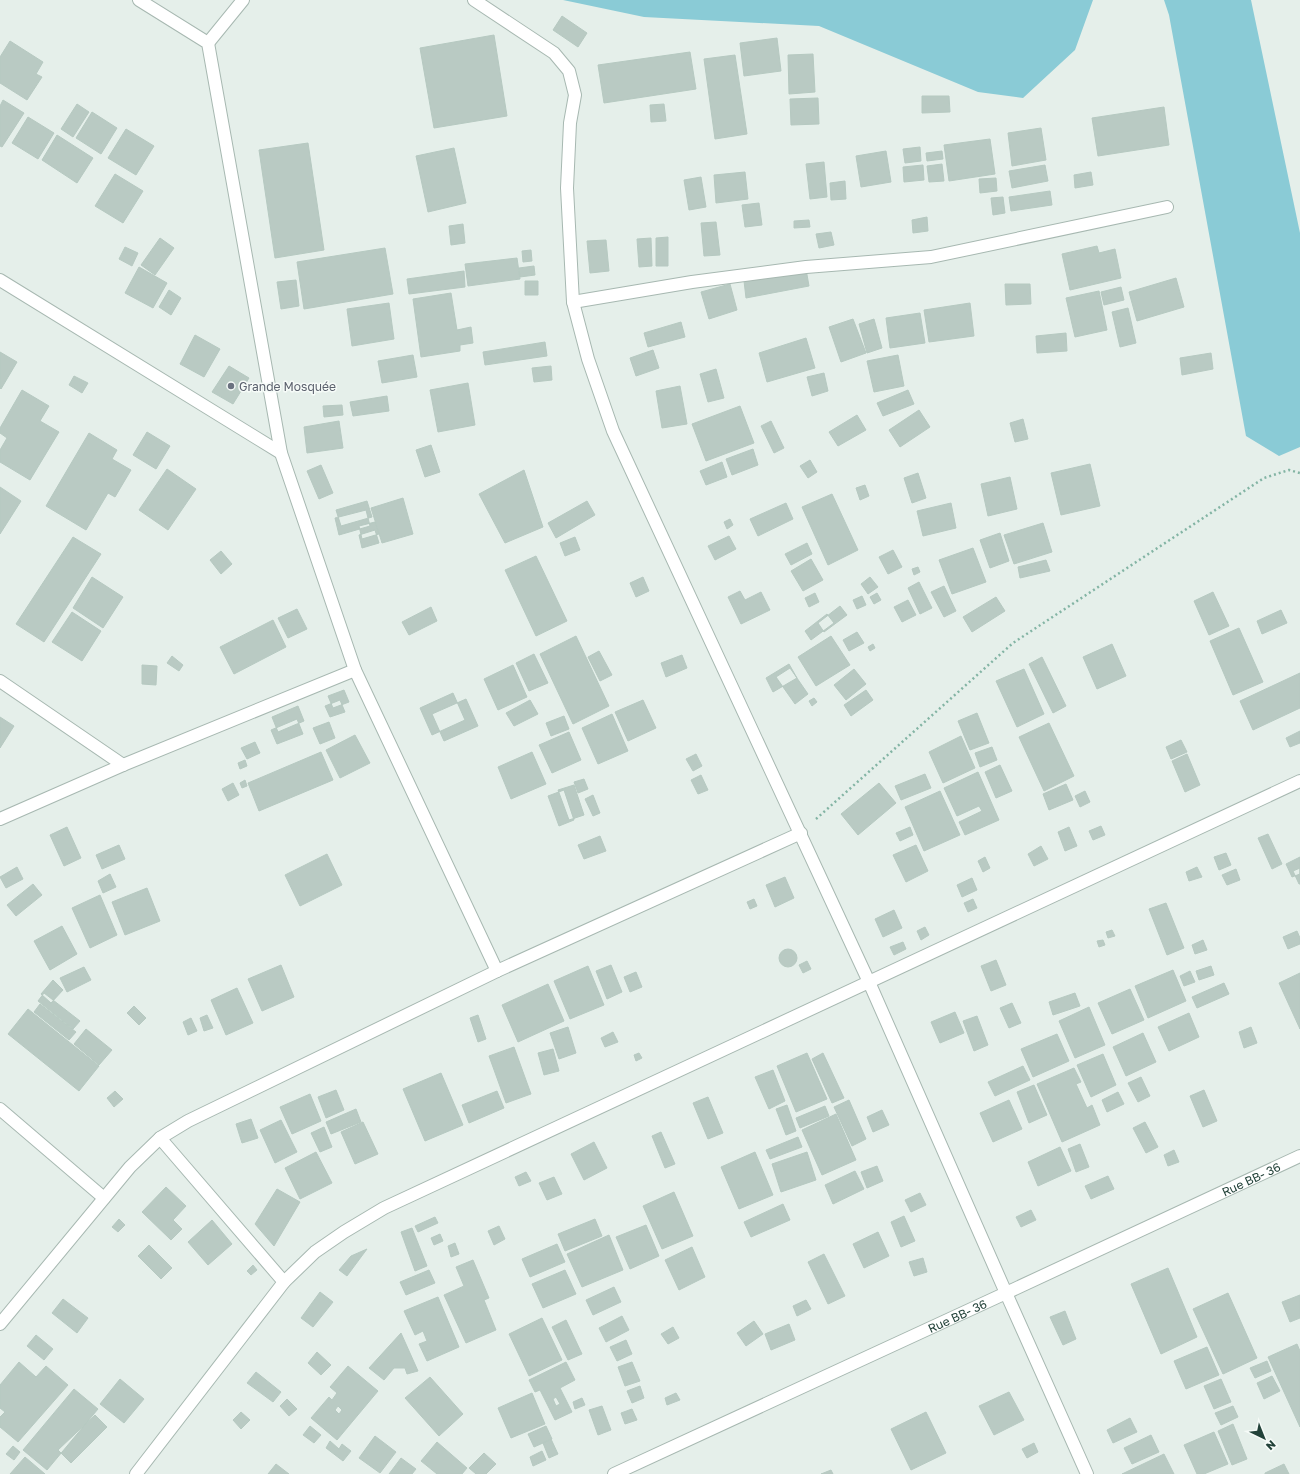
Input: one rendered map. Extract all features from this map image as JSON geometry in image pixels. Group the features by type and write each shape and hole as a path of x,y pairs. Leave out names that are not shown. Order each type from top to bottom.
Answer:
{"street":[{"path":"138,0 208,44 281,453 355,670 497,971"},
{"path":"208,44 243,0"},
{"path":"474,0 554,53 569,71 575,95 570,123 567,188 573,302 588,359 613,431 869,982 1087,1474"},
{"path":"573,302 692,282 806,267 931,256 1167,207"},
{"path":"0,280 281,453"},
{"path":"0,819 123,765 355,670"},
{"path":"0,681 123,765"},
{"path":"136,1474 284,1282 316,1252 344,1232 384,1208 1300,781"},
{"path":"0,1324 130,1167 160,1138 188,1121 497,971 801,833"},
{"path":"0,1109 104,1198"},
{"path":"160,1138 284,1282"},
{"name":"Rue BB- 36","path":"614,1474 1300,1156"}],"path":[{"path":"801,833 1013,643 1264,478 1289,470 1300,473"}],"water":[{"path":"563,0 1093,0 1075,50 1023,98 978,92 819,26 644,17"},
{"path":"1164,0 1251,0 1300,233 1300,447 1279,456 1246,436 1169,15"}],"building":[{"path":"562,16 587,33 578,47 553,30"},
{"path":"494,35 507,116 434,128 420,48"},
{"path":"777,38 781,71 744,76 740,43"},
{"path":"10,41 43,62 36,74 42,77 27,100 0,83 0,57"},
{"path":"690,52 696,89 604,103 598,65"},
{"path":"813,54 815,92 789,94 788,55"},
{"path":"735,55 747,134 715,139 704,59"},
{"path":"922,96 949,96 950,112 922,113"},
{"path":"818,98 819,124 791,125 790,99"},
{"path":"3,100 24,113 2,147 0,146 0,106"},
{"path":"77,104 89,112 73,137 61,129"},
{"path":"664,104 666,121 651,122 650,105"},
{"path":"1164,107 1169,145 1098,156 1092,118"},
{"path":"92,112 117,128 101,154 76,138"},
{"path":"28,117 54,133 38,159 12,143"},
{"path":"1041,128 1046,160 1012,166 1008,133"},
{"path":"126,129 154,146 136,175 108,158"},
{"path":"57,135 93,158 77,183 42,160"},
{"path":"990,139 995,174 949,181 944,145"},
{"path":"308,143 324,250 275,258 259,150"},
{"path":"920,147 921,161 905,163 903,149"},
{"path":"454,148 466,203 428,212 416,156"},
{"path":"886,151 891,182 861,187 856,156"},
{"path":"942,151 943,159 927,161 926,153"},
{"path":"824,162 827,197 810,199 806,164"},
{"path":"942,164 944,181 929,182 927,166"},
{"path":"923,165 924,180 904,182 903,167"},
{"path":"1045,165 1048,181 1012,188 1009,171"},
{"path":"745,172 748,199 716,203 714,175"},
{"path":"1091,172 1093,185 1075,188 1074,175"},
{"path":"115,174 143,191 123,223 95,206"},
{"path":"701,177 706,207 689,210 684,180"},
{"path":"996,178 997,191 980,193 979,179"},
{"path":"845,181 846,199 831,200 830,183"},
{"path":"1050,191 1052,205 1011,211 1009,197"},
{"path":"1003,197 1005,213 993,215 991,198"},
{"path":"759,203 762,225 745,227 742,205"},
{"path":"927,217 928,231 913,233 912,220"},
{"path":"809,220 810,227 794,228 794,221"},
{"path":"716,222 720,255 704,256 701,223"},
{"path":"463,224 465,243 451,245 449,226"},
{"path":"831,232 834,245 819,248 816,234"},
{"path":"668,237 668,266 656,266 656,238"},
{"path":"160,238 174,248 155,275 141,265"},
{"path":"651,238 652,266 639,267 637,239"},
{"path":"606,240 609,271 590,273 587,241"},
{"path":"1097,246 1099,253 1115,249 1121,278 1070,290 1062,254"},
{"path":"125,247 138,253 132,266 119,259"},
{"path":"385,248 393,294 304,309 297,262"},
{"path":"531,250 532,261 523,262 522,251"},
{"path":"517,258 520,279 468,286 465,264"},
{"path":"534,266 535,275 520,277 519,268"},
{"path":"139,267 167,283 153,308 125,293"},
{"path":"806,269 809,286 746,298 744,281"},
{"path":"464,271 465,287 409,294 407,279"},
{"path":"1176,278 1184,307 1137,321 1129,292"},
{"path":"296,280 299,306 281,309 277,282"},
{"path":"525,281 538,281 538,295 525,295"},
{"path":"730,284 737,310 709,319 701,292"},
{"path":"1005,284 1030,284 1031,304 1006,305"},
{"path":"1121,287 1124,300 1104,305 1101,292"},
{"path":"169,290 181,298 171,315 159,307"},
{"path":"1099,291 1107,330 1075,337 1066,298"},
{"path":"451,293 457,330 471,327 473,343 460,345 460,351 421,357 413,299"},
{"path":"389,303 394,339 352,346 347,309"},
{"path":"970,303 974,336 929,342 924,310"},
{"path":"1128,308 1136,343 1120,347 1112,312"},
{"path":"920,313 925,343 890,348 886,318"},
{"path":"853,319 866,353 841,362 829,327"},
{"path":"874,319 882,348 867,353 859,324"},
{"path":"681,322 685,337 648,347 644,333"},
{"path":"1066,333 1067,351 1037,353 1036,336"},
{"path":"195,335 220,349 204,377 180,364"},
{"path":"806,338 815,368 767,382 759,353"},
{"path":"545,342 547,356 485,365 483,352"},
{"path":"653,350 659,368 636,376 630,358"},
{"path":"0,352 17,362 1,389 0,388"},
{"path":"1211,353 1213,369 1182,375 1180,358"},
{"path":"413,355 417,377 382,383 378,361"},
{"path":"898,355 904,386 874,392 867,361"},
{"path":"229,366 249,378 233,404 212,392"},
{"path":"551,366 552,380 534,382 532,368"},
{"path":"716,369 724,398 708,402 700,374"},
{"path":"824,373 828,391 812,396 807,377"},
{"path":"74,376 88,383 82,393 69,385"},
{"path":"468,383 475,425 438,432 430,390"},
{"path":"680,386 687,424 662,428 656,391"},
{"path":"22,390 49,406 40,421 59,432 30,480 0,462 0,450 7,438 0,433 0,428"},
{"path":"908,390 914,404 883,416 877,403"},
{"path":"387,396 389,411 353,416 350,402"},
{"path":"342,405 343,415 324,417 323,406"},
{"path":"740,406 754,443 706,461 692,424"},
{"path":"919,410 930,427 900,447 889,430"},
{"path":"857,415 866,430 838,446 829,432"},
{"path":"1023,419 1028,439 1015,442 1010,423"},
{"path":"339,421 343,448 307,453 304,427"},
{"path":"771,421 784,448 774,453 761,426"},
{"path":"147,432 170,446 156,469 133,455"},
{"path":"89,433 117,450 112,459 131,470 115,497 108,493 86,530 46,506"},
{"path":"431,445 440,472 425,477 416,450"},
{"path":"753,449 758,465 732,475 726,459"},
{"path":"810,460 817,472 808,478 800,466"},
{"path":"722,462 727,477 706,485 700,471"},
{"path":"1090,464 1100,506 1061,515 1051,473"},
{"path":"321,465 333,493 319,499 307,471"},
{"path":"167,469 196,489 168,530 139,510"},
{"path":"524,470 543,527 505,543 479,494"},
{"path":"918,473 926,498 912,503 904,478"},
{"path":"1010,477 1017,509 988,516 981,484"},
{"path":"865,485 869,496 860,500 856,488"},
{"path":"0,487 21,501 0,534"},
{"path":"832,494 858,550 828,565 802,507"},
{"path":"403,498 413,534 382,543 371,508"},
{"path":"367,501 372,517 341,526 336,510"},
{"path":"587,501 595,515 556,538 548,523"},
{"path":"786,503 793,519 758,536 750,519"},
{"path":"951,503 956,528 923,536 917,511"},
{"path":"366,510 370,526 339,535 335,518"},
{"path":"730,519 733,525 727,529 724,522"},
{"path":"375,522 379,534 362,539 359,526"},
{"path":"1043,523 1052,552 1014,564 1004,535"},
{"path":"375,530 379,543 362,548 359,535"},
{"path":"1000,533 1009,561 990,568 980,540"},
{"path":"729,536 736,549 715,560 708,546"},
{"path":"73,537 101,554 44,642 16,624"},
{"path":"575,537 580,550 565,556 560,543"},
{"path":"807,543 812,554 791,565 785,554"},
{"path":"973,548 986,582 952,594 939,560"},
{"path":"893,550 902,567 888,574 879,557"},
{"path":"221,551 232,564 221,574 210,560"},
{"path":"536,556 567,621 536,636 505,570"},
{"path":"811,559 823,580 803,591 791,571"},
{"path":"1046,560 1050,571 1020,578 1018,567"},
{"path":"918,567 920,572 914,575 912,569"},
{"path":"92,577 123,597 103,628 73,608"},
{"path":"643,577 649,591 636,597 630,583"},
{"path":"870,577 878,587 868,594 861,584"},
{"path":"919,582 932,608 920,614 908,588"},
{"path":"944,586 956,611 944,617 931,592"},
{"path":"740,591 745,600 761,592 770,610 741,624 728,597"},
{"path":"1213,592 1229,626 1209,635 1194,601"},
{"path":"815,593 819,602 809,607 805,598"},
{"path":"877,593 881,600 874,604 870,597"},
{"path":"862,596 866,605 857,609 853,600"},
{"path":"996,597 1005,611 972,632 963,617"},
{"path":"908,600 916,615 902,622 894,607"},
{"path":"840,606 847,615 824,632 818,623"},
{"path":"431,607 437,621 409,635 402,622"},
{"path":"297,609 307,629 288,638 278,618"},
{"path":"1281,610 1287,623 1262,634 1257,621"},
{"path":"72,612 101,631 82,661 52,642"},
{"path":"827,614 834,623 811,640 805,631"},
{"path":"273,620 286,647 234,674 220,647"},
{"path":"1239,628 1263,682 1233,695 1210,641"},
{"path":"857,632 864,643 849,651 843,640"},
{"path":"576,636 609,706 573,724 540,654"},
{"path":"831,636 850,665 816,686 798,657"},
{"path":"873,644 875,648 870,651 868,647"},
{"path":"1112,644 1126,676 1097,689 1083,657"},
{"path":"599,651 612,675 600,681 588,657"},
{"path":"534,654 548,683 529,691 516,663"},
{"path":"682,655 687,668 666,677 661,663"},
{"path":"172,656 183,665 179,671 167,663"},
{"path":"1042,657 1066,706 1053,713 1029,664"},
{"path":"789,664 797,678 773,692 766,678"},
{"path":"142,665 157,666 156,685 142,684"},
{"path":"513,665 527,697 498,710 484,679"},
{"path":"790,668 808,694 795,704 776,677"},
{"path":"854,669 866,684 846,700 834,685"},
{"path":"1024,669 1044,714 1017,727 996,681"},
{"path":"1300,673 1300,708 1253,730 1240,701"},
{"path":"344,690 349,702 333,708 328,696"},
{"path":"866,690 873,700 851,716 844,705"},
{"path":"453,693 465,720 432,735 420,708"},
{"path":"814,698 817,702 812,706 809,701"},
{"path":"466,699 478,726 444,741 432,714"},
{"path":"340,700 345,712 330,717 325,706"},
{"path":"530,700 538,714 514,726 506,713"},
{"path":"643,700 656,728 628,741 615,712"},
{"path":"298,706 304,721 278,732 272,717"},
{"path":"977,713 989,743 970,750 958,721"},
{"path":"612,714 628,751 598,764 582,728"},
{"path":"564,716 569,729 551,736 546,723"},
{"path":"0,717 14,726 0,748"},
{"path":"297,719 303,734 277,744 271,730"},
{"path":"329,722 335,738 320,744 313,728"},
{"path":"1049,723 1074,776 1044,791 1019,737"},
{"path":"1300,731 1300,743 1290,747 1286,738"},
{"path":"569,732 581,760 552,773 539,745"},
{"path":"355,735 370,763 340,778 326,750"},
{"path":"961,736 975,768 943,783 929,752"},
{"path":"1181,740 1187,752 1171,759 1166,747"},
{"path":"255,742 260,753 247,759 241,748"},
{"path":"992,747 997,760 980,767 975,753"},
{"path":"321,752 333,780 259,811 248,783"},
{"path":"532,752 546,784 511,799 498,767"},
{"path":"696,754 702,766 693,771 686,759"},
{"path":"1187,754 1200,785 1185,792 1172,761"},
{"path":"245,760 247,766 240,769 238,763"},
{"path":"1000,765 1012,791 996,798 985,772"},
{"path":"978,772 999,820 965,835 959,822 982,811 979,806 957,816 944,788"},
{"path":"925,774 931,788 901,800 895,786"},
{"path":"701,775 708,790 698,794 691,780"},
{"path":"584,779 588,789 578,793 574,782"},
{"path":"245,780 247,786 242,788 240,783"},
{"path":"233,783 239,795 228,801 222,789"},
{"path":"879,783 896,803 858,835 841,814"},
{"path":"1066,784 1073,800 1049,810 1043,794"},
{"path":"574,785 584,815 569,820 558,790"},
{"path":"564,790 574,820 559,826 548,796"},
{"path":"940,791 960,835 924,851 905,807"},
{"path":"1085,791 1090,802 1080,807 1075,796"},
{"path":"593,795 600,813 593,816 585,799"},
{"path":"1101,826 1105,835 1093,840 1089,831"},
{"path":"67,827 81,858 64,866 50,835"},
{"path":"910,827 913,835 900,841 896,833"},
{"path":"1069,827 1077,846 1065,851 1058,832"},
{"path":"1268,834 1282,864 1272,869 1258,838"},
{"path":"600,836 606,851 584,859 578,845"},
{"path":"119,845 125,859 102,869 96,855"},
{"path":"916,845 928,871 906,882 893,855"},
{"path":"1041,846 1048,859 1034,866 1028,854"},
{"path":"1226,853 1231,865 1219,870 1214,857"},
{"path":"327,854 342,885 300,906 285,875"},
{"path":"985,857 990,868 983,872 978,861"},
{"path":"1300,857 1300,874 1292,877 1286,864"},
{"path":"17,867 23,879 6,888 0,877"},
{"path":"1197,867 1202,877 1189,881 1186,872"},
{"path":"1300,868 1300,884 1299,884 1293,871"},
{"path":"1236,869 1240,880 1227,885 1222,875"},
{"path":"110,874 116,887 103,893 98,881"},
{"path":"785,877 794,898 775,907 766,885"},
{"path":"972,878 977,890 962,897 957,885"},
{"path":"33,884 42,895 16,916 7,905"},
{"path":"147,888 160,921 125,935 112,902"},
{"path":"100,895 117,935 90,948 72,908"},
{"path":"754,899 757,906 750,909 747,902"},
{"path":"973,899 977,908 968,912 964,903"},
{"path":"1166,903 1184,948 1167,955 1149,909"},
{"path":"894,910 902,928 883,937 875,919"},
{"path":"62,926 77,954 50,970 34,941"},
{"path":"925,927 929,935 921,940 917,931"},
{"path":"1112,930 1115,936 1108,938 1106,932"},
{"path":"1297,931 1300,938 1300,944 1288,949 1283,937"},
{"path":"1103,940 1105,945 1099,947 1097,941"},
{"path":"1203,940 1207,950 1195,954 1192,945"},
{"path":"903,942 906,949 894,955 890,947"},
{"path":"784,949 792,949 797,954 795,965 792,967 784,967 779,962 779,954"},
{"path":"996,960 1006,985 991,991 981,966"},
{"path":"807,961 811,969 803,973 799,965"},
{"path":"281,965 294,997 262,1011 248,979"},
{"path":"611,965 622,992 607,999 596,971"},
{"path":"588,966 604,1005 570,1019 554,981"},
{"path":"1211,966 1214,975 1199,980 1196,971"},
{"path":"84,967 91,980 67,992 60,978"},
{"path":"1173,970 1186,1001 1148,1018 1135,986"},
{"path":"1190,971 1195,982 1184,986 1180,976"},
{"path":"636,972 642,987 630,992 624,977"},
{"path":"1300,973 1300,1029 1279,983"},
{"path":"53,980 63,990 51,1003 41,994"},
{"path":"1224,983 1229,994 1197,1008 1192,997"},
{"path":"548,984 564,1021 518,1042 502,1005"},
{"path":"237,988 253,1023 226,1035 211,1000"},
{"path":"1130,989 1144,1020 1112,1034 1098,1003"},
{"path":"44,993 80,1021 73,1029 38,1001"},
{"path":"1075,993 1080,1006 1053,1015 1049,1002"},
{"path":"1012,1003 1021,1023 1009,1028 1000,1008"},
{"path":"40,1004 76,1032 69,1040 34,1012"},
{"path":"134,1006 146,1018 139,1025 127,1013"},
{"path":"1089,1007 1105,1045 1075,1058 1059,1021"},
{"path":"28,1009 99,1066 79,1091 8,1034"},
{"path":"955,1012 964,1033 940,1043 931,1022"},
{"path":"1189,1013 1199,1037 1169,1051 1158,1027"},
{"path":"207,1015 213,1028 204,1031 200,1018"},
{"path":"478,1015 486,1039 478,1042 470,1018"},
{"path":"977,1016 988,1045 974,1051 963,1021"},
{"path":"191,1018 197,1031 188,1035 183,1022"},
{"path":"568,1027 576,1053 559,1059 550,1033"},
{"path":"1251,1027 1257,1043 1244,1048 1239,1032"},
{"path":"86,1029 112,1050 99,1065 74,1044"},
{"path":"613,1032 618,1042 605,1047 601,1038"},
{"path":"1143,1033 1156,1062 1126,1076 1113,1047"},
{"path":"1057,1034 1069,1061 1033,1077 1021,1049"},
{"path":"514,1047 531,1094 506,1103 489,1056"},
{"path":"553,1049 559,1071 544,1075 538,1053"},
{"path":"639,1053 642,1058 636,1061 634,1055"},
{"path":"807,1053 827,1099 796,1112 777,1066"},
{"path":"823,1053 844,1098 832,1103 812,1059"},
{"path":"1103,1054 1116,1085 1091,1097 1077,1065"},
{"path":"1023,1066 1030,1080 995,1096 988,1082"},
{"path":"1074,1068 1081,1082 1076,1084 1087,1108 1092,1105 1100,1125 1062,1142 1037,1084"},
{"path":"773,1070 785,1101 769,1109 755,1077"},
{"path":"441,1073 463,1125 425,1141 403,1089"},
{"path":"1141,1077 1150,1096 1138,1102 1128,1083"},
{"path":"1034,1085 1047,1115 1029,1123 1017,1092"},
{"path":"336,1090 344,1110 326,1118 318,1097"},
{"path":"1204,1090 1217,1121 1203,1127 1190,1096"},
{"path":"115,1091 123,1099 114,1107 107,1098"},
{"path":"497,1091 504,1108 469,1123 462,1105"},
{"path":"1118,1092 1124,1104 1107,1112 1102,1100"},
{"path":"310,1094 321,1121 292,1134 280,1107"},
{"path":"708,1097 723,1133 708,1139 693,1103"},
{"path":"849,1100 866,1139 852,1146 834,1107"},
{"path":"1009,1100 1022,1129 993,1142 980,1113"},
{"path":"787,1105 796,1131 786,1135 776,1109"},
{"path":"825,1106 829,1116 800,1128 796,1118"},
{"path":"356,1109 361,1122 331,1134 326,1122"},
{"path":"882,1110 889,1125 873,1132 867,1117"},
{"path":"836,1114 856,1160 822,1175 802,1130"},
{"path":"251,1119 258,1138 242,1143 236,1124"},
{"path":"281,1120 297,1152 275,1163 260,1130"},
{"path":"363,1122 378,1154 355,1164 341,1132"},
{"path":"1145,1122 1158,1147 1146,1153 1133,1128"},
{"path":"324,1127 332,1147 320,1152 311,1133"},
{"path":"661,1132 675,1164 665,1168 652,1136"},
{"path":"798,1137 802,1147 770,1159 766,1150"},
{"path":"594,1142 607,1168 584,1180 571,1154"},
{"path":"1080,1144 1089,1167 1076,1172 1068,1149"},
{"path":"1060,1147 1071,1171 1038,1186 1028,1162"},
{"path":"1174,1150 1179,1162 1168,1166 1164,1155"},
{"path":"316,1152 332,1183 300,1199 285,1168"},
{"path":"755,1152 773,1195 739,1209 721,1167"},
{"path":"807,1152 816,1180 781,1192 772,1164"},
{"path":"877,1166 883,1181 867,1188 861,1172"},
{"path":"855,1171 864,1189 833,1204 825,1185"},
{"path":"526,1172 531,1181 519,1186 515,1177"},
{"path":"1108,1176 1114,1189 1091,1199 1085,1186"},
{"path":"554,1177 562,1194 547,1200 539,1183"},
{"path":"166,1187 186,1206 173,1220 182,1229 171,1240 142,1212"},
{"path":"277,1189 300,1202 274,1246 255,1224"},
{"path":"674,1192 693,1236 662,1249 643,1206"},
{"path":"920,1193 926,1205 911,1212 905,1200"},
{"path":"783,1204 790,1220 751,1237 744,1222"},
{"path":"1031,1210 1036,1220 1021,1227 1016,1217"},
{"path":"904,1216 915,1241 901,1247 891,1222"},
{"path":"435,1217 438,1223 418,1232 415,1226"},
{"path":"119,1219 125,1225 118,1232 112,1227"},
{"path":"595,1219 602,1236 565,1251 558,1234"},
{"path":"212,1220 232,1244 208,1265 188,1242"},
{"path":"646,1225 659,1256 630,1269 616,1237"},
{"path":"499,1226 505,1239 494,1245 488,1231"},
{"path":"412,1228 427,1266 415,1271 401,1232"},
{"path":"878,1232 889,1256 864,1268 853,1244"},
{"path":"440,1234 443,1241 434,1245 431,1238"},
{"path":"609,1235 623,1270 582,1287 567,1254"},
{"path":"455,1243 459,1254 451,1257 448,1246"},
{"path":"557,1244 565,1262 530,1277 522,1259"},
{"path":"149,1245 172,1268 161,1279 138,1256"},
{"path":"692,1247 705,1277 679,1290 665,1260"},
{"path":"367,1249 347,1276 339,1270 351,1256"},
{"path":"824,1254 845,1296 828,1304 808,1262"},
{"path":"923,1258 927,1272 914,1276 909,1262"},
{"path":"473,1260 489,1298 484,1300 496,1330 466,1343 444,1295 464,1286 456,1267"},
{"path":"253,1265 257,1270 251,1275 247,1271"},
{"path":"1168,1268 1197,1337 1161,1354 1131,1284"},
{"path":"429,1270 435,1283 406,1295 400,1282"},
{"path":"565,1270 576,1294 543,1308 532,1284"},
{"path":"614,1287 621,1302 593,1315 586,1300"},
{"path":"320,1292 333,1302 313,1327 301,1318"},
{"path":"1228,1293 1257,1358 1223,1374 1193,1309"},
{"path":"1300,1295 1300,1318 1290,1322 1282,1302"},
{"path":"438,1297 459,1347 427,1361 419,1344 427,1341 423,1331 415,1335 404,1311"},
{"path":"63,1299 88,1318 77,1333 52,1313"},
{"path":"806,1300 811,1309 797,1316 793,1306"},
{"path":"1065,1311 1076,1339 1063,1345 1050,1317"},
{"path":"622,1316 629,1330 606,1342 599,1328"},
{"path":"542,1318 562,1360 529,1376 509,1334"},
{"path":"566,1320 582,1354 568,1360 552,1327"},
{"path":"754,1321 763,1334 746,1346 737,1333"},
{"path":"789,1324 795,1340 771,1350 765,1334"},
{"path":"673,1327 679,1338 668,1344 661,1334"},
{"path":"401,1333 418,1371 407,1374 405,1368 394,1368 384,1380 369,1368"},
{"path":"36,1335 53,1349 44,1360 27,1346"},
{"path":"626,1340 632,1354 617,1361 610,1347"},
{"path":"1297,1344 1300,1351 1300,1427 1268,1357"},
{"path":"1207,1347 1219,1375 1186,1389 1174,1361"},
{"path":"317,1352 331,1365 321,1375 308,1363"},
{"path":"1267,1361 1271,1371 1255,1378 1250,1368"},
{"path":"19,1362 36,1377 46,1366 68,1385 18,1442 0,1427 0,1417 5,1412 0,1408 0,1385"},
{"path":"566,1362 575,1380 560,1388 572,1412 555,1420 540,1390 535,1392 529,1380","holes":["556,1397 560,1404 556,1406 553,1399"]},
{"path":"632,1362 640,1381 625,1386 618,1367"},
{"path":"348,1366 378,1391 337,1440 311,1418 329,1397 332,1400 337,1393 330,1387","holes":["338,1406 342,1410 339,1414 335,1410"]},
{"path":"256,1372 281,1392 273,1402 247,1383"},
{"path":"1272,1376 1280,1391 1264,1399 1257,1383"},
{"path":"430,1377 463,1414 439,1436 405,1398"},
{"path":"120,1379 144,1399 124,1423 100,1404"},
{"path":"1221,1379 1231,1402 1214,1409 1204,1386"},
{"path":"640,1386 644,1398 632,1403 627,1391"},
{"path":"74,1389 98,1409 47,1470 23,1450"},
{"path":"1009,1392 1024,1420 994,1435 979,1406"},
{"path":"532,1393 545,1424 511,1438 498,1408"},
{"path":"676,1393 680,1400 667,1405 665,1398"},
{"path":"582,1398 585,1405 575,1409 573,1402"},
{"path":"287,1399 297,1409 289,1416 280,1406"},
{"path":"602,1406 611,1430 598,1435 589,1410"},
{"path":"1233,1406 1238,1417 1221,1425 1215,1413"},
{"path":"632,1409 637,1420 625,1424 621,1413"},
{"path":"241,1412 250,1420 241,1429 233,1420"},
{"path":"926,1412 946,1453 911,1470 891,1429"},
{"path":"95,1415 107,1427 71,1463 58,1450"},
{"path":"1130,1418 1137,1432 1113,1443 1107,1430"},
{"path":"1233,1424 1247,1459 1232,1465 1218,1431"},
{"path":"310,1426 321,1435 314,1443 303,1435"},
{"path":"546,1426 552,1439 534,1447 528,1434"},
{"path":"1214,1432 1228,1464 1204,1474 1197,1474 1184,1445"},
{"path":"1151,1435 1159,1452 1132,1464 1124,1448"},
{"path":"375,1436 396,1452 380,1473 359,1458"},
{"path":"551,1439 558,1454 549,1458 543,1443"},
{"path":"330,1441 339,1449 342,1444 351,1451 343,1461 326,1448"},
{"path":"437,1442 467,1468 462,1474 437,1474 421,1461"},
{"path":"1034,1443 1038,1452 1027,1458 1022,1449"},
{"path":"13,1446 20,1452 14,1460 6,1454"},
{"path":"542,1451 546,1460 533,1466 530,1457"},
{"path":"484,1453 496,1464 486,1474 476,1474 469,1468"},
{"path":"1164,1454 1174,1474 1122,1474"},
{"path":"25,1457 45,1474 10,1474"},
{"path":"401,1458 416,1469 412,1474 389,1474"},
{"path":"276,1464 289,1474 268,1474"},
{"path":"1284,1464 1289,1474 1265,1474 1265,1473"},
{"path":"831,1470 833,1474 821,1474"}],"place":[{"name":"Grande Mosquée","path":"231,386"}]}
